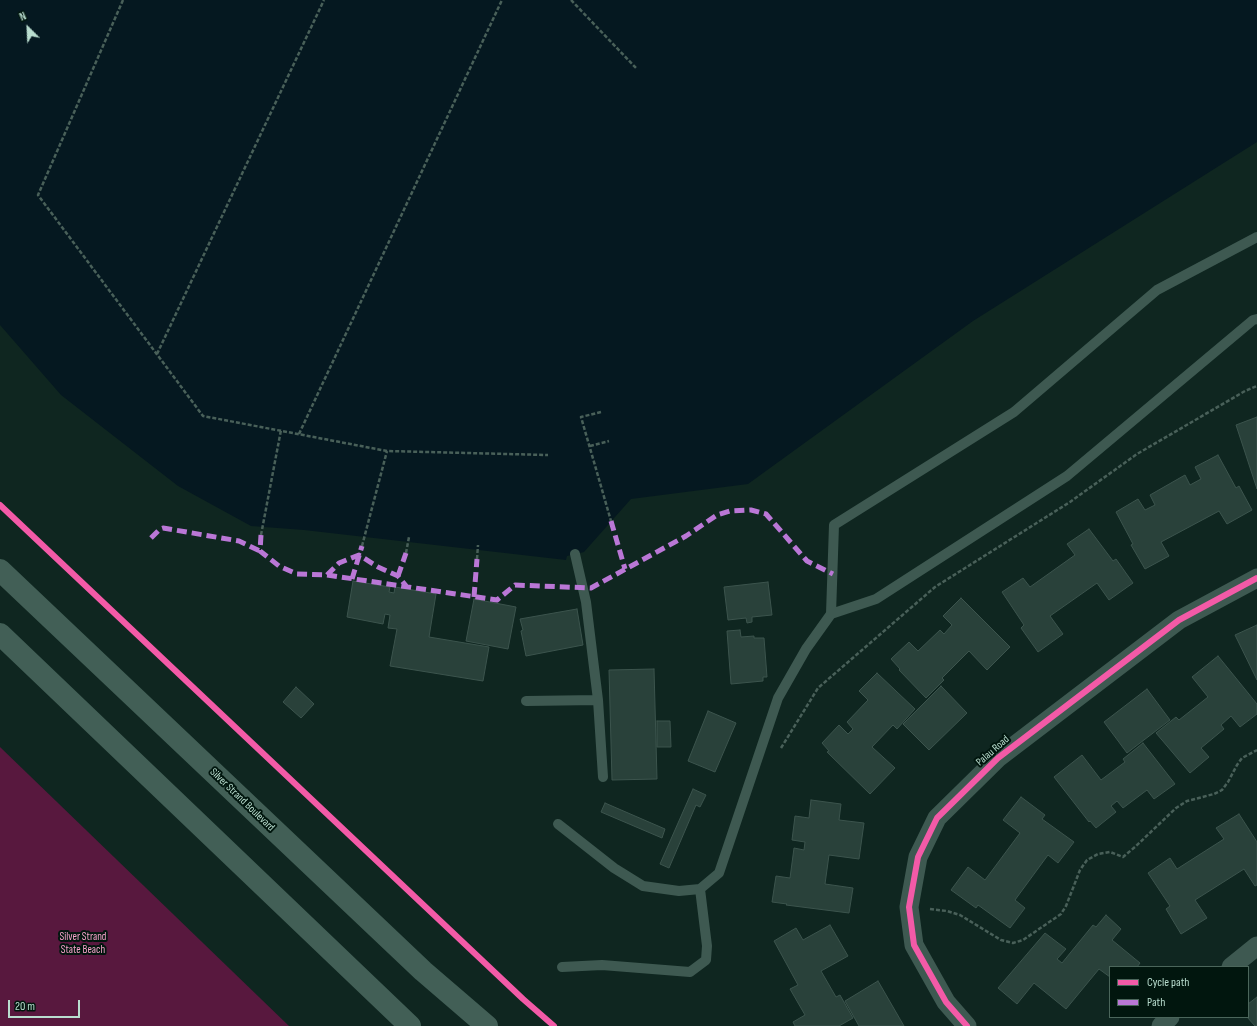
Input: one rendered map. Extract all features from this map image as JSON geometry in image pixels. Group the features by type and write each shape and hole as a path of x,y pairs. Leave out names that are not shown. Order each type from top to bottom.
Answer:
{"highway":[{"name":"Silver Strand Boulevard","path":"0,570 423,971 487,1026"},
{"path":"0,634 410,1026"}],"street":[{"name":"Palau Road","path":"967,1026 946,1002 914,945 909,907 918,857 937,818 998,758 1179,620 1257,578"},
{"path":"1233,966 1257,946"},
{"path":"1161,1026 1169,1018"}],"lane":[{"path":"558,824 614,868 644,886 679,891 700,889 719,873 778,698 806,650 831,614 834,525 1014,412 1157,290 1257,237"},
{"path":"831,614 876,599 1067,476 1253,320 1257,319"},
{"path":"575,554 586,602 598,700 603,777"},
{"path":"526,701 598,700"},
{"path":"562,967 602,965 690,972 706,960 707,946 700,889"}],"path":[{"path":"123,0 38,195 203,416 387,451 548,455"},
{"path":"157,354 324,0"},
{"path":"299,434 502,0"},
{"path":"571,0 636,68"},
{"path":"778,753 818,688 935,587 1070,502 1137,454 1245,391 1257,386"},
{"path":"600,412 581,417 611,521"},
{"path":"260,535 281,430"},
{"path":"590,446 608,441"},
{"path":"362,546 387,451"},
{"path":"406,554 409,537"},
{"path":"477,559 478,545"},
{"path":"928,909 946,911 960,915 1001,940 1013,943 1023,940 1061,914 1066,906 1080,870 1087,860 1098,854 1110,852 1123,857 1176,808 1187,801 1214,794 1222,790 1242,758 1257,750"}],"green space":[{"name":"Silver Strand State Beach","path":"0,747 289,1026 0,1026"}],"water":[{"path":"0,0 1257,0 1257,142 973,321 748,484 631,499 584,552 567,556 566,560 304,530 251,526 178,486 61,395 0,325"}],"building":[{"path":"1257,417 1257,489 1236,425"},
{"path":"1218,455 1236,488 1239,486 1252,510 1227,524 1219,511 1161,542 1169,556 1145,569 1131,545 1133,544 1116,512 1138,499 1145,510 1155,505 1150,495 1185,475 1190,485 1201,479 1195,467"},
{"path":"1089,529 1113,561 1116,559 1133,583 1109,600 1097,583 1050,616 1063,634 1038,652 1021,628 1024,625 1002,592 1023,578 1030,587 1075,555 1067,544"},
{"path":"353,581 390,587 389,592 394,593 395,587 436,594 429,637 489,647 483,681 390,666 397,629 388,628 390,615 385,614 383,624 347,617"},
{"path":"768,582 772,615 752,617 752,622 747,623 746,618 728,620 724,587"},
{"path":"961,598 1010,647 987,670 969,651 942,678 944,680 926,698 899,670 900,669 891,659 909,642 918,651 940,630 944,634 952,625 943,616"},
{"path":"474,599 516,607 508,649 466,641"},
{"path":"577,609 583,645 526,656 521,631 523,630 520,619"},
{"path":"1257,625 1257,680 1235,635"},
{"path":"740,630 741,637 754,636 754,638 764,638 767,677 763,677 763,681 731,684 727,631"},
{"path":"1218,656 1257,704 1257,714 1240,727 1231,716 1221,725 1224,729 1201,748 1209,757 1190,773 1156,733 1176,717 1179,720 1208,697 1192,677"},
{"path":"654,669 657,779 612,780 609,670"},
{"path":"877,673 915,709 897,729 893,725 872,747 895,768 870,794 827,752 829,751 822,743 839,725 848,734 853,729 847,722 868,700 859,691"},
{"path":"941,686 967,713 929,750 903,724"},
{"path":"296,687 314,704 301,718 283,702"},
{"path":"1147,689 1170,720 1127,753 1104,722"},
{"path":"708,711 736,723 715,772 688,761"},
{"path":"657,721 670,721 671,747 657,747"},
{"path":"1143,743 1175,784 1154,799 1147,790 1123,808 1117,801 1111,806 1116,812 1096,828 1090,821 1089,822 1054,777 1082,755 1101,780 1125,762 1123,759"},
{"path":"693,789 706,795 700,807 696,805 669,868 660,864"},
{"path":"1021,797 1045,815 1042,819 1074,842 1058,863 1048,855 1015,900 1025,908 1010,928 978,905 976,908 951,890 968,867 985,880 1020,833 1003,820"},
{"path":"811,800 841,804 839,820 864,823 859,859 829,855 825,884 853,888 849,913 772,902 776,876 790,878 794,848 804,850 805,842 792,840 795,816 809,818"},
{"path":"605,803 665,829 662,838 601,812"},
{"path":"1239,814 1257,842 1257,885 1255,886 1244,869 1195,900 1207,918 1181,934 1166,909 1170,906 1148,873 1170,858 1177,869 1224,839 1216,828"},
{"path":"1106,915 1121,929 1112,940 1140,963 1138,966 1109,966 1109,976 1099,969 1066,1009 1034,983 1017,1004 998,988 1045,933 1066,949 1057,959 1062,963 1093,925 1096,927"},
{"path":"830,925 848,956 821,971 836,997 840,995 853,1018 839,1026 795,1026 793,1022 805,1015 790,989 798,985 774,941 796,928 803,940"},
{"path":"878,981 904,1026 859,1026 845,1001"},
{"path":"1257,997 1257,1026 1255,1026 1248,1018 1249,1003"}],"marked path":[{"path":"261,535 260,551 279,566 297,574 327,575 497,600 515,585 591,588 686,536 717,515 730,511 751,510 766,514 807,561 833,574"},
{"path":"611,521 625,569"},
{"path":"151,538 163,528 239,541 260,551"},
{"path":"352,579 362,546"},
{"path":"398,576 406,553"},
{"path":"327,575 339,563 359,555 378,567 398,576 407,587"},
{"path":"474,597 477,559"}],"cycle path":[{"path":"0,505 523,999 554,1026"},
{"path":"967,1026 946,1002 914,945 909,907 918,857 937,818 998,758 1179,620 1257,578"}]}
